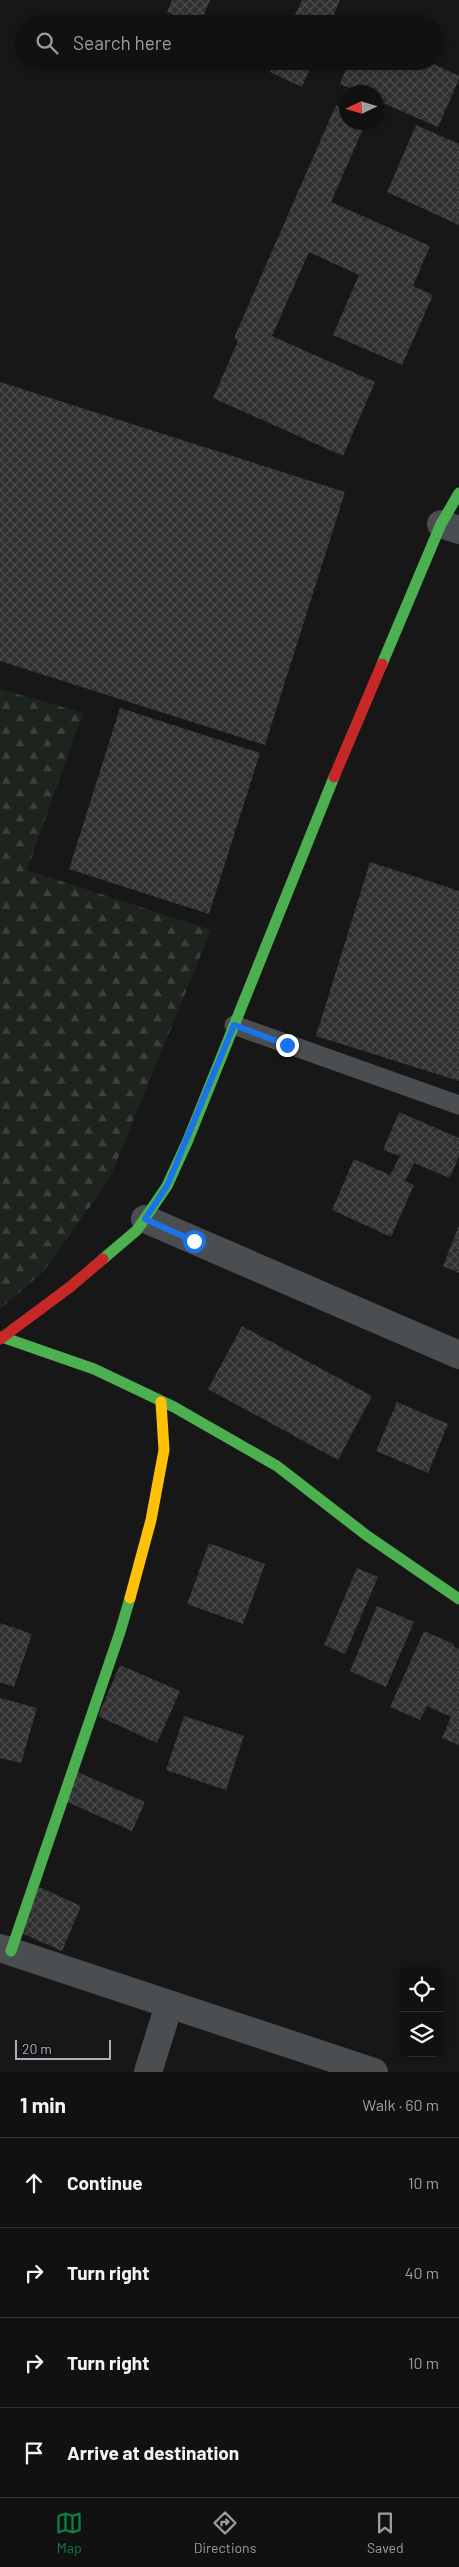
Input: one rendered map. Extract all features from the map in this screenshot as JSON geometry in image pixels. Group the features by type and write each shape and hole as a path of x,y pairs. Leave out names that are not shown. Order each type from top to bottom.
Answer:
{"street":[{"path":"1,1338 109,1256 145,1219 167,1186 313,827 450,527 459,493"},
{"path":"145,1219 459,1356"},
{"path":"1,1338 94,1369 161,1402 277,1466 366,1535 459,1599"},
{"path":"161,1402 164,1450 150,1520 120,1632 5,1950 374,2072"},
{"path":"148,2072 169,2005"}],"lane":[{"path":"234,1025 459,1105"}],"green space":[{"path":"0,689 83,713 27,870 211,930 109,1180 44,1271 0,1309"}],"building":[{"path":"172,0 210,0 204,15 174,15 167,12"},
{"path":"302,0 340,0 334,15 295,15"},
{"path":"444,69 459,76 438,127 384,103 384,85 340,84 345,70"},
{"path":"271,70 309,70 302,87 270,72"},
{"path":"336,105 339,106 339,130 362,130 331,202 430,246 413,286 433,295 402,365 333,335 359,275 309,252 272,336 375,382 343,456 213,398 238,341 234,338"},
{"path":"416,125 459,144 459,225 387,192"},
{"path":"0,382 345,492 265,745 0,661"},
{"path":"120,708 260,753 209,914 69,869"},
{"path":"370,862 459,891 459,1081 316,1036"},
{"path":"399,1112 459,1138 459,1156 450,1178 414,1163 405,1181 414,1185 391,1237 332,1210 354,1159 390,1175 400,1156 383,1150"},
{"path":"459,1225 459,1273 443,1266"},
{"path":"242,1326 372,1396 338,1460 208,1389"},
{"path":"397,1402 448,1424 428,1473 376,1451"},
{"path":"209,1543 265,1564 243,1624 187,1604"},
{"path":"357,1568 378,1577 345,1654 324,1645"},
{"path":"377,1606 414,1622 386,1687 350,1671"},
{"path":"0,1623 32,1634 14,1687 0,1682"},
{"path":"424,1631 454,1644 453,1646 459,1649 459,1745 442,1738 451,1717 427,1706 420,1720 390,1707"},
{"path":"120,1665 180,1691 157,1743 98,1716"},
{"path":"0,1698 37,1708 21,1763 0,1758"},
{"path":"184,1716 244,1736 226,1790 166,1770"},
{"path":"78,1772 145,1802 132,1831 65,1801"},
{"path":"39,1887 81,1906 62,1951 19,1932"}],"traffic: fast":[{"path":"382,664 441,524 459,493"},
{"path":"103,1259 137,1230 167,1186 188,1140 334,777"},
{"path":"2,1337 94,1369 174,1407 277,1466 366,1535 459,1599"},
{"path":"11,1951 130,1598"}],"traffic: slow":[{"path":"130,1598 151,1520 164,1450 161,1402"}],"traffic: jam":[{"path":"334,777 382,664"},
{"path":"0,1339 70,1287 103,1259"}],"route":[{"path":"194,1241 145,1219 167,1186 188,1140 234,1025 287,1045"}]}
